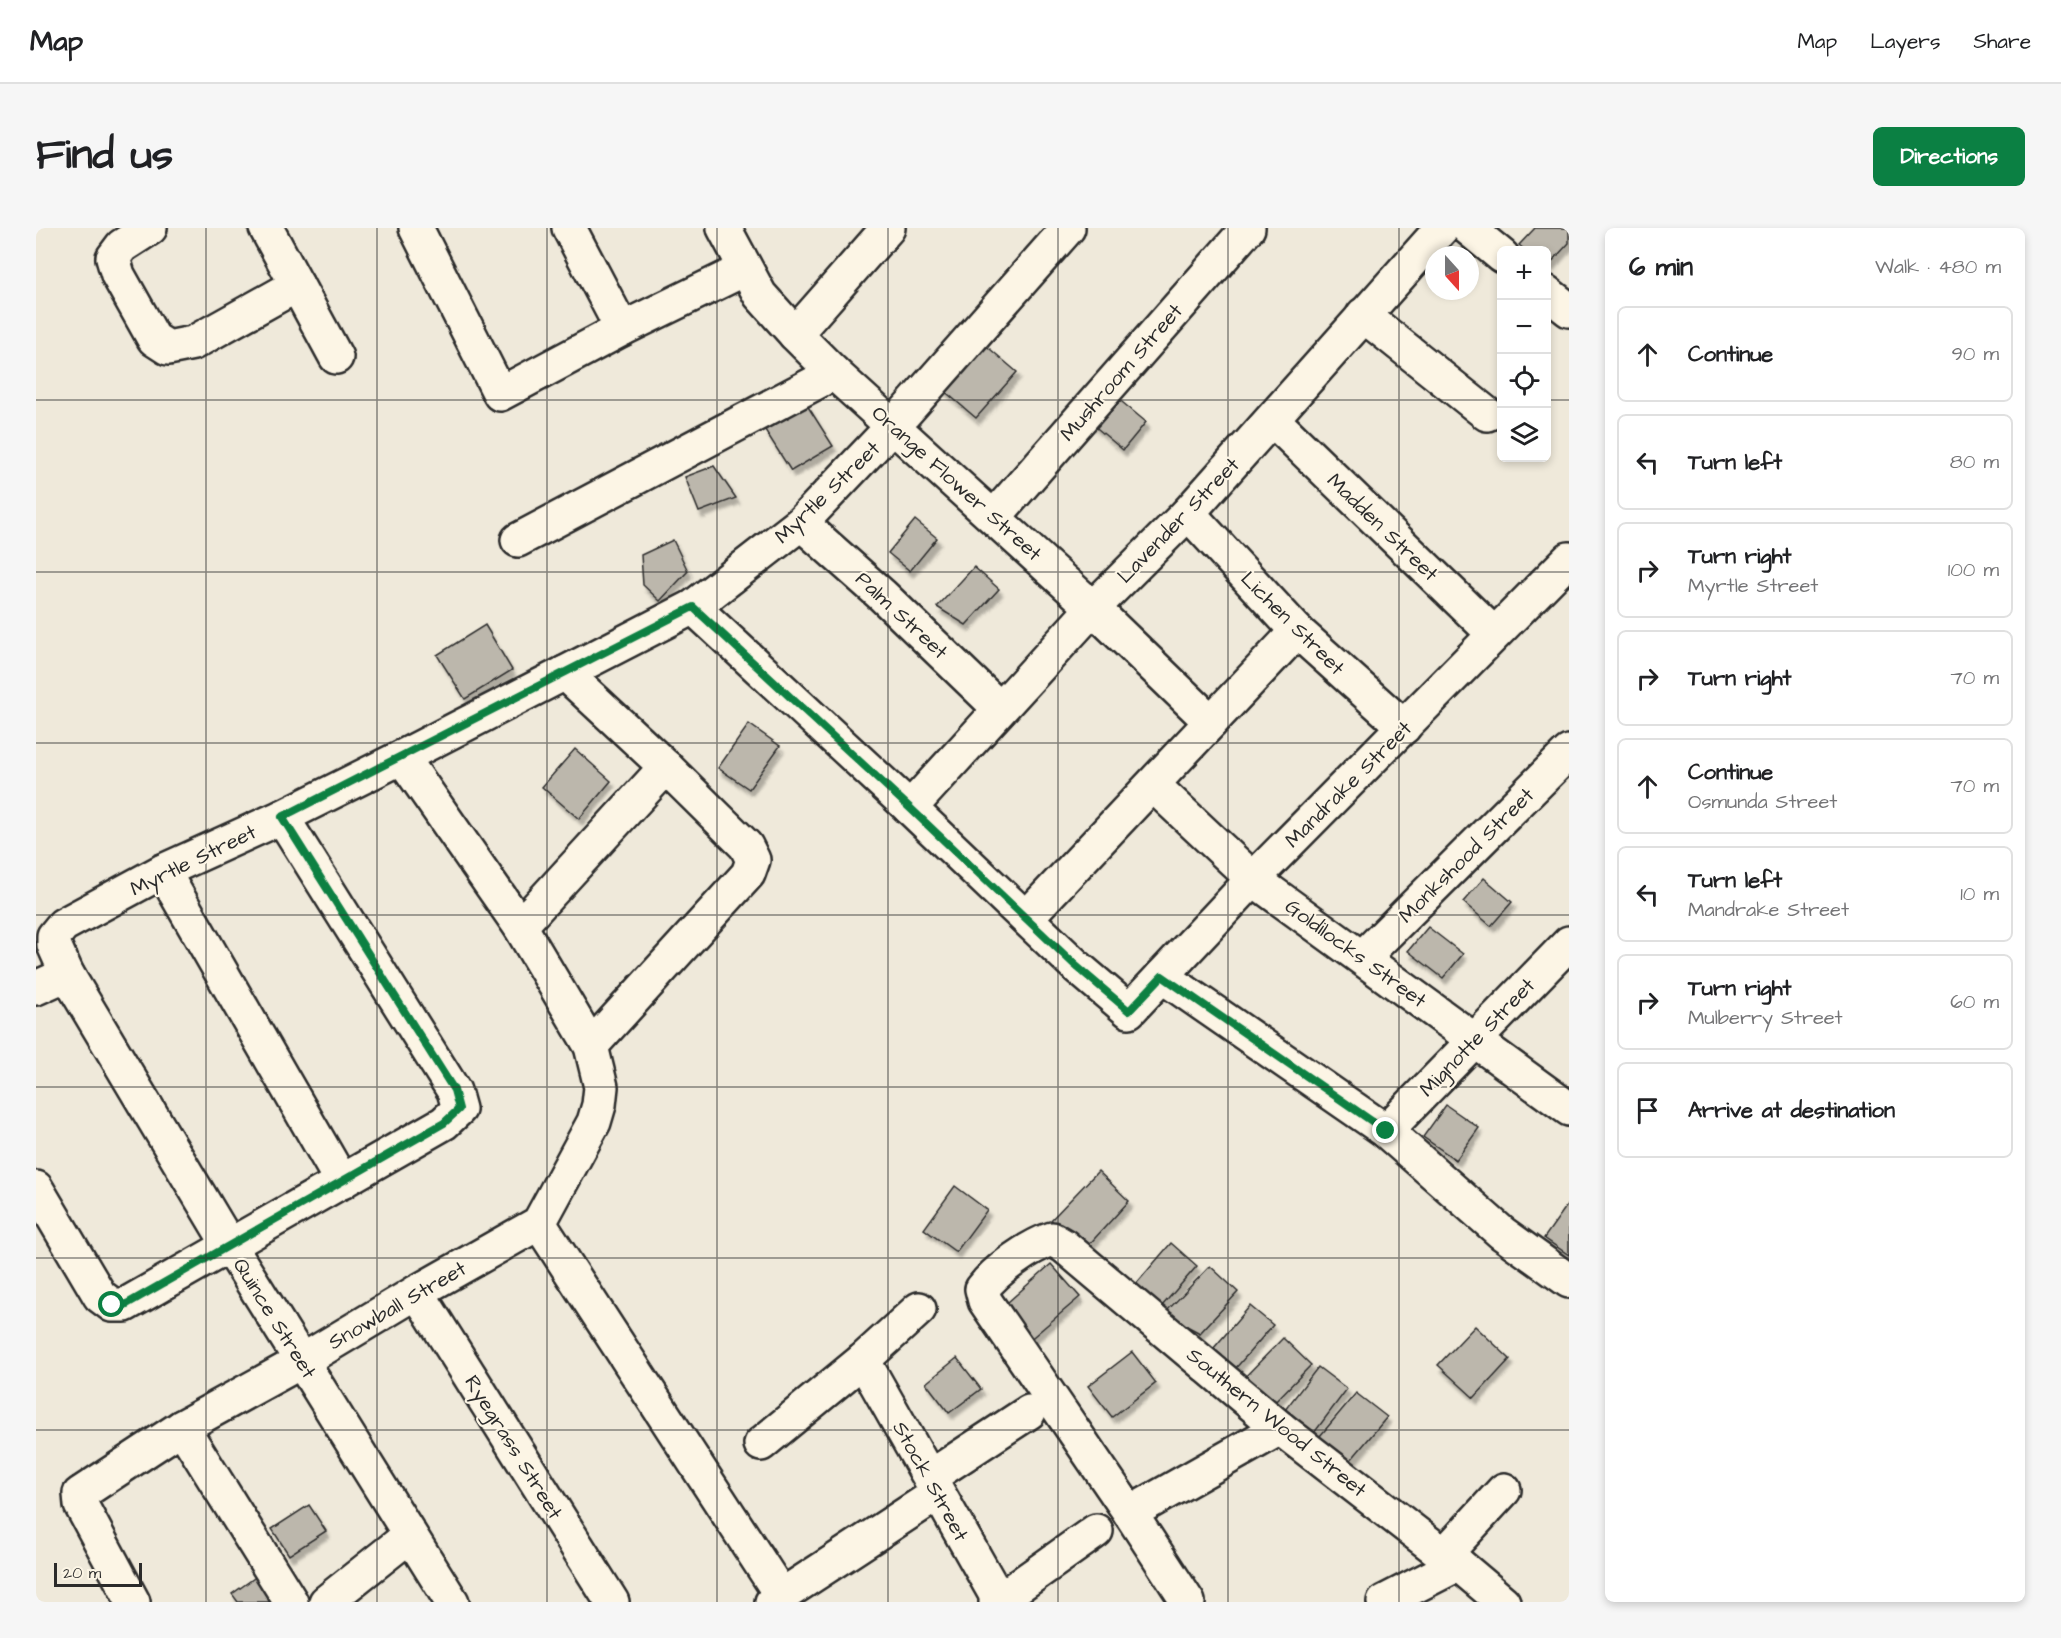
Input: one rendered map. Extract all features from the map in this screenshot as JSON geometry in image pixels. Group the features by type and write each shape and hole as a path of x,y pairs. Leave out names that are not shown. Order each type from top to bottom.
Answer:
{"street":[{"path":"150,228 122,246 113,258 118,275 154,339 168,348 193,343 297,285"},
{"path":"266,228 336,357"},
{"path":"416,228 500,394 622,329 745,268"},
{"path":"569,228 622,329"},
{"name":"Orange Flower Street","path":"724,228 760,295 795,334 834,373 894,425 1093,608 1211,722"},
{"path":"795,334 888,228"},
{"name":"Myrtle Street","path":"54,936 63,925 163,871 282,817 693,607 801,523 894,425 1068,228"},
{"name":"Mushroom Street","path":"994,516 1248,228"},
{"name":"Lavender Street","path":"910,808 1093,608 1188,513 1442,228"},
{"path":"1468,228 1497,252"},
{"path":"1551,296 1569,310"},
{"path":"1363,315 1487,414"},
{"path":"518,540 834,373"},
{"name":"Madden Street","path":"1273,420 1494,634"},
{"name":"Lichen Street","path":"1188,513 1297,631 1404,727"},
{"name":"Palm Street","path":"801,523 883,596 1000,709"},
{"name":"Mandrake Street","path":"1026,918 1075,965 1129,1011 1253,879 1569,559"},
{"path":"693,607 1026,918 1297,631"},
{"path":"565,673 666,767 746,846 753,860 748,874 591,1046"},
{"name":"Monkshood Street","path":"1363,957 1569,752"},
{"path":"402,757 520,926 591,1046 602,1087 600,1105 594,1122 539,1223 776,1598 933,1485 1029,1412"},
{"path":"520,926 666,767"},
{"name":"Goldilocks Street","path":"1153,785 1253,879 1569,1109"},
{"path":"36,1188 100,1296 112,1305 125,1305 444,1123 459,1109 454,1090 282,817"},
{"path":"163,871 342,1182"},
{"name":"Quince Street","path":"54,936 54,945 67,974 229,1245 452,1602"},
{"name":"Mignotte Street","path":"1386,1131 1569,944"},
{"path":"36,988 67,974"},
{"path":"1162,976 1386,1131 1502,1233 1569,1281"},
{"name":"Snowball Street","path":"133,1602 81,1505 80,1494 182,1427 539,1223"},
{"name":"Southern Wood Street","path":"1130,1513 985,1300 982,1289 989,1279 1038,1244 1052,1239 1064,1246 1280,1428 1451,1559 1503,1602"},
{"name":"Ryegrass Street","path":"417,1292 612,1602"},
{"path":"761,1444 919,1309"},
{"name":"Stock Street","path":"863,1359 998,1601"},
{"path":"182,1427 291,1602"},
{"path":"1188,1602 1130,1513 1280,1428"},
{"path":"1384,1602 1451,1559 1504,1490"},
{"path":"998,1601 1096,1532"},
{"path":"326,1602 409,1536"}],"building":[{"path":"1535,228 1569,228 1569,243 1551,263 1551,246 1519,245"},
{"path":"983,343 1017,372 976,418 942,389"},
{"path":"1116,397 1146,422 1123,450 1092,424"},
{"path":"807,405 833,446 791,471 765,430"},
{"path":"714,466 736,498 699,512 685,477"},
{"path":"915,520 937,538 910,571 888,553"},
{"path":"673,540 688,571 660,601 643,585 641,555"},
{"path":"974,567 999,589 966,625 937,607"},
{"path":"485,625 512,670 465,699 437,655"},
{"path":"749,724 780,746 749,789 718,768"},
{"path":"575,749 611,781 579,819 542,787"},
{"path":"1484,878 1512,902 1491,926 1463,902"},
{"path":"1428,927 1463,954 1443,978 1408,951"},
{"path":"1446,1105 1479,1128 1456,1160 1423,1137"},
{"path":"1098,1171 1129,1201 1084,1250 1051,1220"},
{"path":"955,1186 987,1210 956,1252 924,1229"},
{"path":"1569,1205 1569,1255 1544,1238"},
{"path":"1171,1243 1197,1266 1162,1306 1136,1284"},
{"path":"1051,1264 1080,1297 1027,1342 999,1310"},
{"path":"1210,1266 1238,1292 1200,1333 1164,1314"},
{"path":"1250,1306 1273,1325 1235,1369 1213,1349"},
{"path":"1475,1326 1510,1359 1474,1398 1438,1365"},
{"path":"1283,1338 1311,1365 1269,1408 1241,1381"},
{"path":"1132,1352 1156,1383 1112,1417 1088,1386"},
{"path":"957,1358 981,1389 949,1413 926,1383"},
{"path":"1318,1367 1347,1389 1311,1437 1281,1415"},
{"path":"1356,1393 1387,1417 1345,1467 1315,1442"},
{"path":"309,1505 326,1531 289,1555 272,1529"},
{"path":"257,1576 276,1602 238,1602 232,1594"}],"route":[{"path":"112,1305 125,1305 444,1123 459,1109 454,1090 282,817 693,607 1075,965 1129,1011 1162,976 1386,1131"}]}
